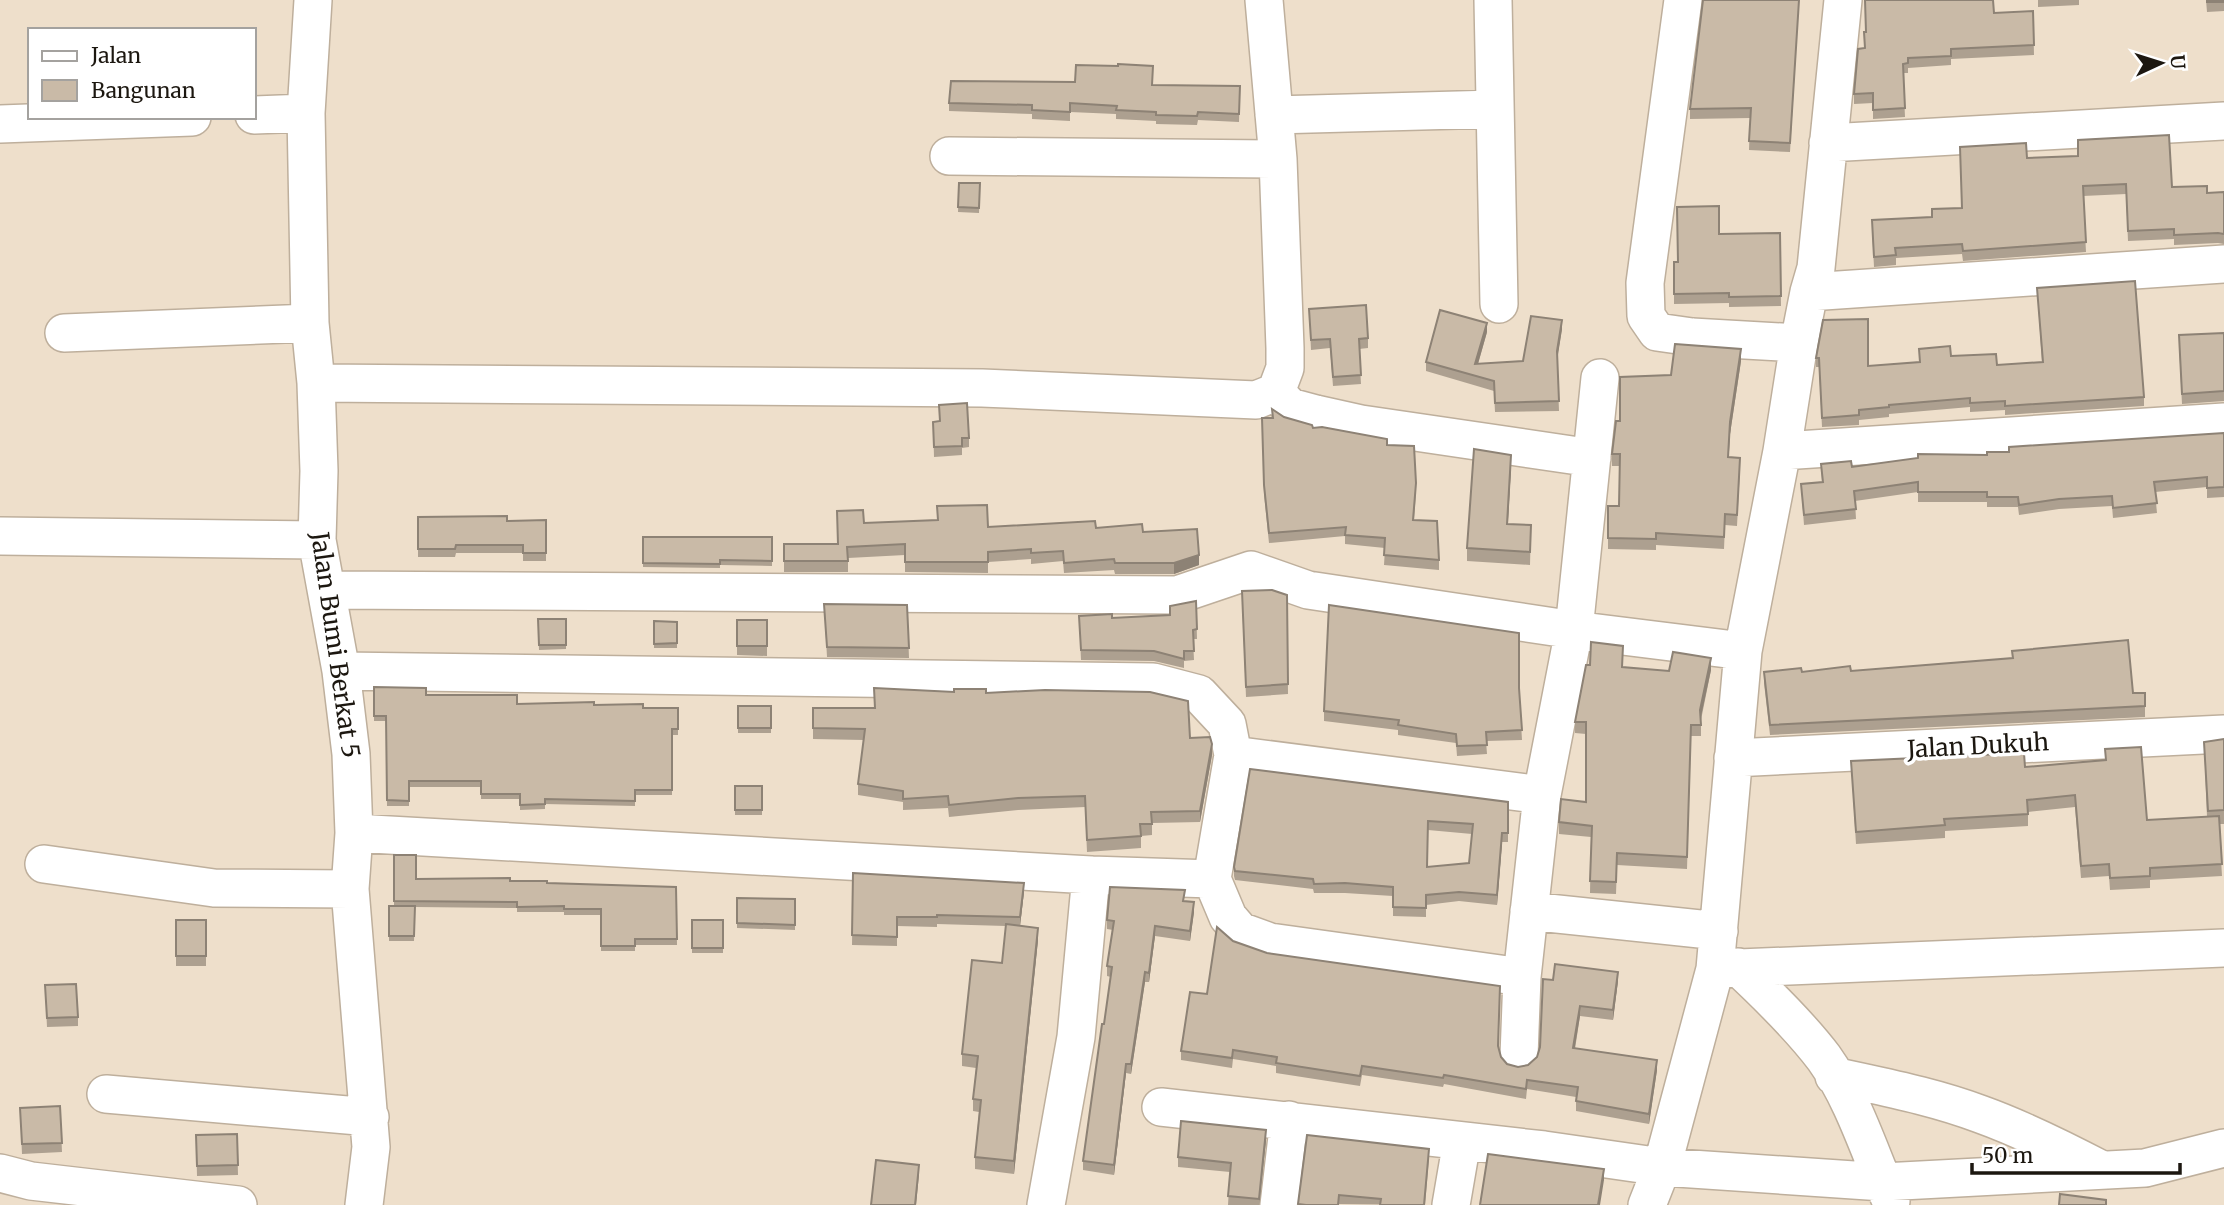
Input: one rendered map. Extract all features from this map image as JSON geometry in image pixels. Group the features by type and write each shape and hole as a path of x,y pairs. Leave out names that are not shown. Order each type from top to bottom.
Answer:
{"street":[{"name":"Jalan Bumi Berkat 5","path":"313,0 306,113 310,323 316,383 317,540 341,671 351,754 354,833 350,889 371,1147 363,1205"},
{"path":"1264,0 1278,159 1285,368 1276,393"},
{"path":"1493,0 1499,304"},
{"path":"1684,0 1646,282 1646,316 1657,332 1692,337 1799,343"},
{"path":"1647,1205 1727,968 1719,932 1743,651 1782,450 1808,292 1816,268 1843,0"},
{"path":"1274,115 1495,109"},
{"path":"256,115 306,113"},
{"path":"0,124 137,119"},
{"path":"1828,143 2224,121"},
{"path":"949,156 1278,159"},
{"path":"1808,292 2224,264"},
{"path":"64,333 310,323"},
{"path":"1519,1056 1521,977 1542,794 1574,630 1600,378"},
{"path":"316,383 982,388 1256,400 1276,393"},
{"path":"1276,393 1290,407 1338,419 1592,458"},
{"path":"1782,450 2224,422"},
{"path":"0,536 317,540"},
{"path":"328,590 1177,595 1251,570 1308,590 1574,630 1743,651"},
{"path":"341,671 1153,682 1199,694 1227,724 1233,755 1212,878 1228,917 1240,932 1270,942 1521,977"},
{"name":"Jalan Dukuh","path":"1733,758 2224,734"},
{"path":"1233,755 1542,794"},
{"path":"354,833 1091,875 1212,878"},
{"path":"44,864 214,888 350,889"},
{"path":"1046,1205 1076,1037 1091,875"},
{"path":"1529,911 1719,932"},
{"path":"1727,968 2224,947"},
{"path":"1727,968 1775,1002 1824,1059 1851,1106 1888,1194"},
{"path":"1834,1076 1914,1093 1980,1114 2045,1140 2103,1170"},
{"path":"106,1094 370,1117"},
{"path":"1161,1107 1544,1150 1888,1194 2103,1170 2145,1168 2224,1148"},
{"path":"1279,1205 1289,1121"},
{"path":"1451,1205 1462,1141"},
{"path":"0,1173 31,1181 238,1205"}],"building":[{"path":"1703,0 1799,0 1790,143 1749,141 1751,108 1690,109"},
{"path":"1865,0 1993,0 1994,13 2033,11 2034,45 1951,49 1951,56 1908,58 1908,63 1903,64 1905,108 1873,110 1873,93 1854,94 1858,49 1865,48"},
{"path":"2224,0 2224,2 2207,2"},
{"path":"1076,65 1153,66 1152,85 1240,86 1239,114 1198,112 1197,116 1156,115 1156,112 1116,110 1117,106 1070,103 1070,112 1032,110 1032,105 949,103 951,81 1075,82"},
{"path":"2169,135 2172,187 2207,186 2207,193 2224,192 2224,234 2174,235 2174,229 2128,231 2126,184 2083,186 2086,242 1963,251 1962,244 1895,248 1896,255 1874,257 1872,220 1932,217 1932,209 1962,208 1960,147 2026,143 2027,158 2078,156 2078,140"},
{"path":"959,183 980,183 979,208 958,207"},
{"path":"1719,206 1719,234 1780,233 1781,296 1674,294 1674,262 1678,262 1677,207"},
{"path":"2135,281 2144,397 2005,406 2005,401 1970,403 1970,398 1889,405 1859,410 1859,415 1822,418 1819,358 1816,358 1823,320 1868,319 1868,366 1920,362 1919,349 1950,346 1951,356 1996,354 1997,365 2043,362 2037,288"},
{"path":"1366,305 1368,338 1359,339 1361,375 1333,377 1330,339 1311,340 1309,309"},
{"path":"1440,310 1487,323 1475,364 1523,361 1531,316 1562,320 1557,351 1559,401 1495,403 1494,381 1426,362"},
{"path":"2224,333 2224,391 2182,394 2179,335"},
{"path":"1675,344 1741,349 1730,422 1728,457 1740,458 1737,515 1725,514 1724,537 1656,533 1656,539 1608,538 1608,506 1619,506 1620,454 1612,454 1616,421 1620,421 1620,377 1671,375"},
{"path":"967,403 969,438 962,438 962,446 934,447 933,422 940,421 939,405"},
{"path":"1272,409 1284,417 1312,425 1313,428 1322,427 1387,439 1387,445 1414,446 1416,483 1413,520 1437,521 1439,560 1384,555 1385,538 1345,535 1346,527 1269,533 1262,418 1273,418"},
{"path":"2224,433 2224,487 2207,488 2207,477 2154,482 2157,503 2113,508 2112,496 2059,499 2019,505 2018,497 1987,497 1987,492 1918,492 1918,482 1854,491 1856,509 1804,515 1801,484 1823,482 1821,464 1851,461 1852,467 1918,458 1918,454 1987,455 1987,452 2009,452 2009,447"},
{"path":"1474,449 1511,455 1507,524 1531,525 1530,552 1467,548"},
{"path":"987,505 988,527 1095,521 1096,528 1142,524 1143,532 1197,529 1199,555 1174,563 1115,563 1114,559 1064,563 1063,551 1031,553 1031,549 988,552 988,562 905,562 905,544 847,547 848,561 784,561 784,544 838,544 837,511 863,510 864,523 938,520 937,506"},
{"path":"507,516 507,521 546,520 546,553 523,553 523,545 456,545 455,549 418,549 418,517"},
{"path":"643,537 772,537 772,561 720,560 720,564 643,563"},
{"path":"1272,590 1287,595 1288,684 1246,687 1242,591"},
{"path":"1196,601 1197,629 1193,630 1194,651 1184,651 1184,659 1154,651 1081,650 1079,616 1112,614 1112,618 1170,615 1170,606"},
{"path":"824,604 907,605 909,648 827,647"},
{"path":"1329,605 1519,633 1522,730 1486,732 1487,745 1457,746 1456,734 1398,725 1399,720 1324,711"},
{"path":"538,619 566,619 566,645 539,645"},
{"path":"737,620 767,620 767,646 737,646"},
{"path":"654,621 677,622 677,643 654,644"},
{"path":"2128,640 2133,693 2145,693 2145,706 1770,725 1764,672 1801,668 1802,672 1850,666 1851,671 2013,658 2012,651"},
{"path":"1591,642 1623,646 1622,667 1669,671 1673,652 1711,658 1700,710 1701,725 1691,725 1687,857 1617,853 1616,882 1590,881 1592,826 1559,822 1561,799 1586,802 1586,722 1575,722 1586,665 1590,665"},
{"path":"374,687 426,688 426,695 517,695 517,704 594,702 594,705 643,704 643,708 678,708 678,729 672,729 672,790 635,790 635,801 545,799 545,804 520,805 520,794 481,794 481,781 409,781 409,801 387,800 386,716 374,716"},
{"path":"874,688 954,692 954,689 986,689 986,693 1045,690 1150,692 1188,701 1190,738 1210,737 1212,744 1200,811 1151,812 1152,824 1140,824 1141,836 1087,840 1085,796 1018,798 949,805 948,796 903,799 903,791 858,784 865,729 813,728 813,708 875,708"},
{"path":"738,706 771,706 771,728 738,728"},
{"path":"2224,739 2224,810 2208,811 2204,742"},
{"path":"2141,747 2147,820 2219,816 2222,864 2150,868 2150,876 2110,878 2109,864 2081,866 2075,795 2027,800 2028,814 1944,819 1945,825 1856,832 1851,761 2024,753 2025,767 2106,760 2105,749"},
{"path":"1250,769 1508,802 1508,833 1502,833 1497,895 1459,892 1426,895 1426,908 1393,907 1393,887 1345,883 1314,884 1313,879 1235,871","holes":["1428,821 1473,824 1469,863 1427,867"]},
{"path":"735,786 762,786 762,810 735,810"},
{"path":"394,855 416,855 416,879 510,878 510,881 676,887 677,939 635,939 635,946 601,946 601,909 564,909 564,906 517,907 517,902 394,901"},
{"path":"853,873 1024,883 1020,917 897,917 897,937 852,935"},
{"path":"1110,887 1185,890 1183,901 1194,902 1190,931 1155,926 1149,973 1145,972 1131,1064 1126,1064 1114,1165 1083,1161 1112,967 1107,966 1114,921 1107,920"},
{"path":"737,898 795,899 795,925 737,923"},
{"path":"389,906 415,906 414,936 389,936"},
{"path":"176,920 206,920 206,956 176,956"},
{"path":"692,920 723,920 723,948 692,948"},
{"path":"1006,924 1038,928 1014,1161 975,1157 981,1100 973,1099 978,1056 962,1054 972,960 1002,963"},
{"path":"1217,927 1233,941 1267,953 1500,986 1498,1046 1501,1057 1507,1064 1518,1067 1528,1065 1537,1057 1540,1047 1543,979 1553,980 1555,964 1618,972 1613,1010 1580,1006 1573,1048 1657,1060 1649,1114 1576,1101 1578,1087 1527,1080 1526,1089 1444,1075 1443,1078 1362,1066 1360,1076 1276,1063 1277,1057 1233,1050 1232,1058 1181,1051 1190,992 1207,994"},
{"path":"76,984 78,1017 47,1018 45,985"},
{"path":"60,1106 62,1143 22,1144 20,1108"},
{"path":"1181,1121 1266,1130 1259,1199 1228,1196 1231,1163 1178,1157"},
{"path":"237,1134 238,1165 197,1166 196,1135"},
{"path":"1307,1135 1429,1149 1424,1205 1380,1205 1381,1199 1339,1195 1338,1205 1298,1204"},
{"path":"1488,1154 1604,1169 1598,1205 1480,1205"},
{"path":"876,1160 919,1165 915,1205 871,1205"},
{"path":"2060,1194 2106,1200 2106,1205 2059,1205"}]}
